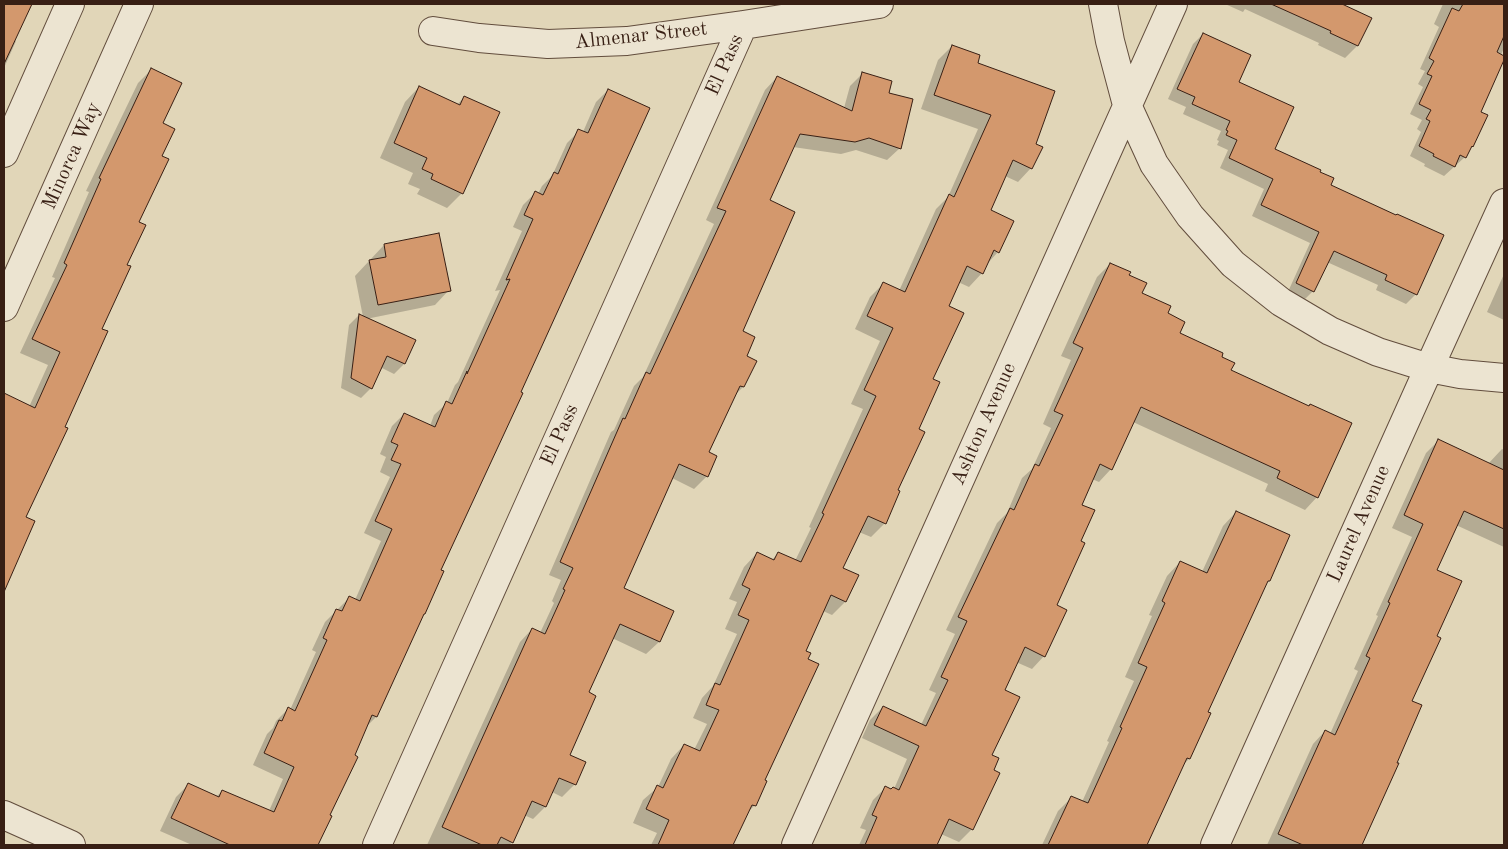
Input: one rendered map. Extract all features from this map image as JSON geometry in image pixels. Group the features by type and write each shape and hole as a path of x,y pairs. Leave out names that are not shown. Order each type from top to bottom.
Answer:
{"street":[{"path":"4,153 70,4"},
{"name":"Minorca Way","path":"4,307 139,4"},
{"name":"Almenar Street","path":"432,31 479,38 548,44 628,41 879,4"},
{"path":"1103,4 1110,41 1127,105 1154,164 1190,216 1233,264 1281,302 1330,331 1378,352 1428,368 1460,374 1504,378"},
{"name":"Ashton Avenue","path":"796,845 1172,4"},
{"name":"El Pass","path":"377,845 743,25"},
{"name":"Laurel Avenue","path":"1215,845 1428,368 1504,203"},
{"path":"4,815 71,845"}],"building":[{"path":"4,4 32,4 4,64"},
{"path":"1271,4 1342,4 1372,18 1358,46 1330,33 1331,31"},
{"path":"1463,4 1504,4 1504,36 1497,52 1504,56 1504,60 1481,112 1488,115 1473,147 1466,158 1460,155 1455,167 1433,156 1434,154 1419,146 1430,121 1426,119 1431,110 1419,104 1432,76 1427,74 1434,61 1429,58 1452,8 1459,11"},
{"path":"1203,33 1251,55 1239,82 1294,107 1275,149 1334,178 1331,185 1444,235 1417,295 1385,280 1387,275 1334,251 1314,292 1296,283 1319,232 1261,205 1273,179 1229,158 1237,140 1226,135 1230,121 1192,104 1195,97 1177,89"},
{"path":"952,45 980,55 978,63 1055,91 1036,144 1043,147 1032,169 1013,160 991,210 1014,221 999,253 994,250 983,274 967,266 949,306 964,313 933,379 940,382 919,429 925,432 898,490 900,491 886,524 868,516 843,568 859,575 846,602 831,595 806,651 811,653 808,659 819,664 765,780 767,781 756,806 752,805 733,845 658,845 669,820 646,809 657,785 663,788 684,744 700,751 719,710 706,705 715,683 720,685 749,620 738,615 750,589 742,585 757,552 774,560 778,552 801,562 876,396 864,390 893,328 867,316 883,282 905,292 949,194 954,197 991,115 934,95"},
{"path":"151,68 182,83 163,123 175,129 162,156 169,159 139,222 146,225 127,265 131,266 102,329 108,331 65,427 68,428 26,517 35,521 4,592 4,393 35,408 60,352 32,339 67,265 64,263 101,179 99,178"},
{"path":"862,72 892,81 889,93 913,99 901,149 869,138 855,142 800,134 770,200 795,212 743,331 755,337 747,356 757,361 744,387 740,386 709,452 717,456 708,477 679,464 624,588 674,611 660,642 620,624 589,692 596,696 570,755 586,762 576,785 559,778 546,807 532,801 513,843 501,837 497,845 482,845 442,827 532,628 545,634 565,590 563,589 573,568 560,562 623,418 625,419 646,372 650,374 726,211 717,208 777,76 852,111"},
{"path":"419,86 460,105 464,96 500,112 463,194 431,179 433,174 422,169 427,158 394,143"},
{"path":"608,89 650,108 521,392 523,393 441,570 444,571 425,614 377,717 372,715 355,755 358,757 318,845 230,845 171,818 188,783 219,797 222,790 274,812 294,767 264,753 279,720 282,721 288,707 295,711 327,640 323,638 336,609 342,611 349,596 360,601 392,529 375,521 401,464 391,460 398,445 391,442 404,413 435,427 446,401 452,404 510,279 506,280 533,219 524,215 535,191 543,195 554,172 558,174 578,129 588,133"},
{"path":"439,233 451,291 378,305 369,260 386,257 384,244"},
{"path":"1110,263 1131,272 1129,275 1147,283 1142,293 1171,306 1168,313 1185,322 1180,333 1223,353 1222,357 1235,363 1231,370 1309,406 1310,404 1352,423 1318,498 1277,478 1280,471 1141,407 1112,470 1100,464 1082,505 1095,510 1081,541 1085,543 1057,605 1067,610 1045,657 1025,647 1005,690 1020,697 992,755 999,758 994,770 1000,773 973,830 949,819 937,845 865,845 877,817 872,815 885,786 899,790 919,746 874,725 883,706 926,726 948,680 941,677 967,621 958,617 1010,508 1014,510 1035,464 1039,466 1063,415 1054,411 1083,348 1073,343"},
{"path":"359,314 416,340 405,364 387,356 372,389 351,378"},
{"path":"1438,439 1504,470 1504,529 1464,511 1437,570 1462,581 1437,636 1441,638 1412,701 1422,705 1397,763 1399,763 1362,845 1303,845 1278,834 1325,730 1335,735 1370,658 1366,656 1423,524 1404,515"},
{"path":"1236,511 1290,535 1208,712 1211,713 1190,759 1187,758 1147,845 1048,845 1071,796 1088,803 1147,667 1138,663 1165,603 1162,601 1180,561 1207,573"}]}
